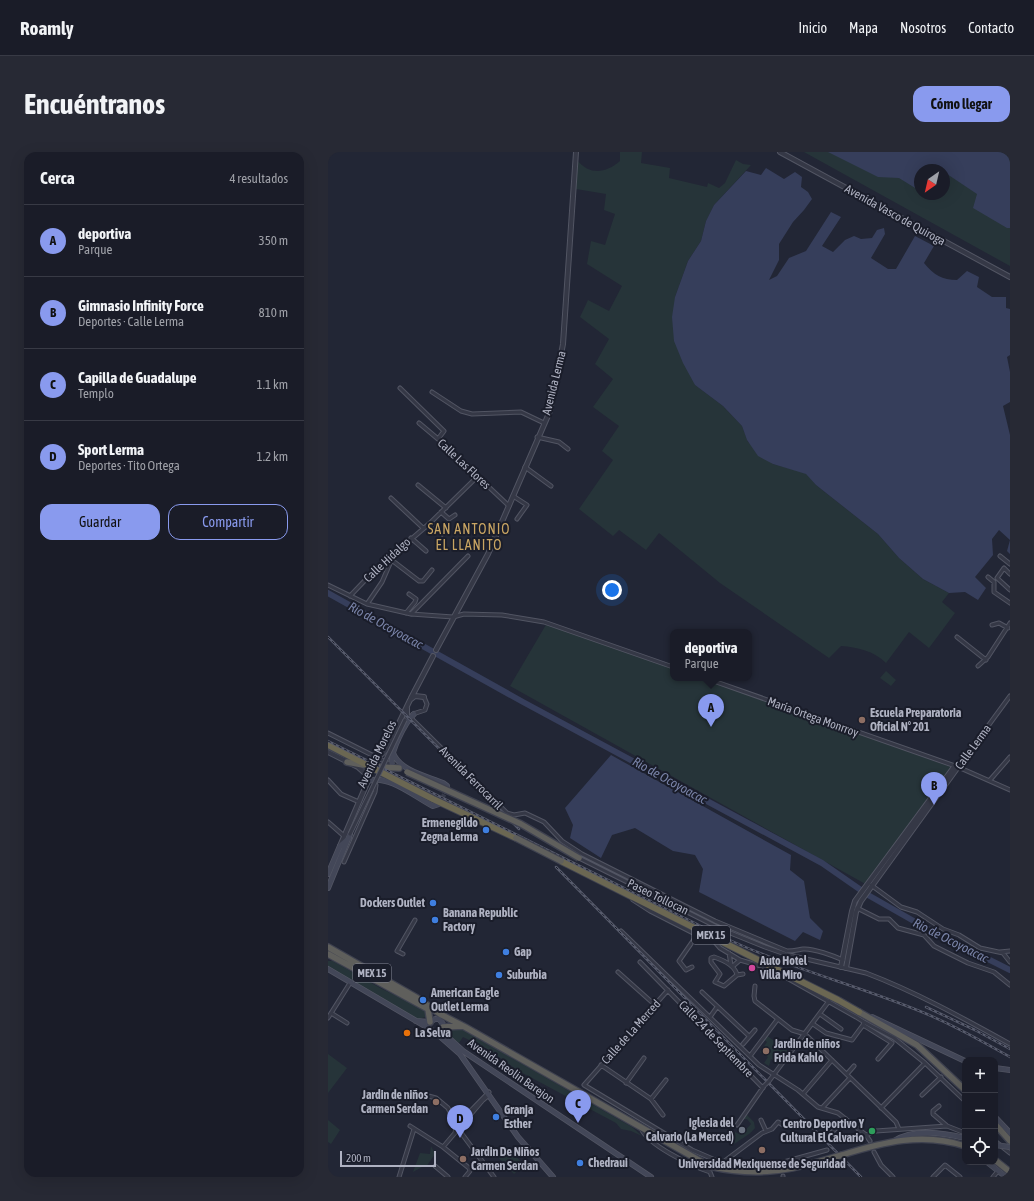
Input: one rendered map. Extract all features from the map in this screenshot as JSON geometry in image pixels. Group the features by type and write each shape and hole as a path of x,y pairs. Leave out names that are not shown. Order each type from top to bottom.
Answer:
{"highway":[{"name":"Paseo Tollocan","path":"328,744 373,768 628,894 859,1012 917,1045 962,1087"},
{"path":"362,761 380,767 399,768"},
{"path":"347,762 373,768"},
{"path":"392,765 521,824 579,858"},
{"name":"MEX 15","path":"328,947 417,998 439,1017 466,1027 710,1166 737,1174 779,1174 894,1141 926,1138 951,1141 962,1146"},
{"path":"328,954 428,1009 430,1020 424,1022"},
{"path":"442,1029 466,1027"},
{"path":"998,1127 1010,1141"},
{"path":"998,1162 1010,1172"}],"main road":[{"path":"392,765 393,753 409,717"},
{"path":"393,753 395,760 402,765 443,783 447,786 446,791"},
{"path":"369,781 386,781 433,806 439,804"},
{"path":"328,874 340,846 348,836"},
{"name":"Avenida Morelos","path":"328,888 348,836"},
{"path":"328,970 433,1031 462,1052 518,1137 553,1177"},
{"path":"859,1012 890,1024 962,1060"},
{"path":"439,1017 442,1029 433,1031 429,1025 430,1020 439,1017"},
{"path":"414,1021 424,1022"},
{"name":"Avenida Reolin Barejon","path":"442,1029 462,1052 651,1177"},
{"path":"998,1068 1010,1070"},
{"path":"998,1120 1010,1133"},
{"path":"894,1141 899,1137 918,1134 948,1135 962,1137"},
{"path":"998,1143 1010,1146"},
{"path":"991,1165 1006,1177"}],"street":[{"name":"Avenida Lerma","path":"453,617 488,554 524,467 550,411 561,360 576,152"},
{"name":"Avenida Vasco de Quiroga","path":"780,152 1010,277"},
{"path":"556,359 561,360"},
{"path":"400,388 444,431 438,439"},
{"path":"432,392 462,411 472,414 521,412 544,423"},
{"name":"Calle Las Flores","path":"419,423 509,506"},
{"path":"538,437 558,442 568,449"},
{"path":"524,467 551,486"},
{"name":"Calle Hidalgo","path":"350,596 411,538 446,508 478,476"},
{"path":"418,484 446,508"},
{"path":"513,496 527,505 517,519"},
{"path":"391,498 423,528"},
{"path":"441,512 449,519 455,514"},
{"path":"430,523 442,534"},
{"path":"411,538 426,551"},
{"path":"410,614 468,556"},
{"path":"1000,556 1010,564"},
{"path":"367,604 382,582 391,558 420,581 423,581 432,570"},
{"path":"997,578 1003,568 1010,574"},
{"path":"1010,590 997,578 989,578 994,582 994,592 1010,603"},
{"path":"328,584 367,604 410,614 453,617 464,614 502,615 544,622 670,665"},
{"path":"406,613 416,602 416,600 409,594"},
{"path":"424,697 418,692 417,687 453,617"},
{"path":"978,666 986,660 1009,625 999,623 992,626"},
{"path":"957,637 986,660"},
{"name":"María Ortega Monrroy","path":"713,681 956,767 990,780 1010,790"},
{"name":"Avenida Morelos","path":"373,756 382,754 386,750 417,687"},
{"path":"410,700 415,696 424,697"},
{"name":"Calle Lerma","path":"864,892 1010,696"},
{"name":"Avenida Morelos","path":"348,836 409,717 422,712 426,707 426,700 424,697"},
{"path":"407,706 409,717"},
{"name":"Avenida Ferrocarril","path":"409,717 507,814 514,815 525,813 536,818 553,829 558,837 582,854 723,925 787,951 797,951 803,949 811,950 843,960"},
{"path":"328,733 392,765"},
{"name":"Avenida Morelos","path":"328,752 366,773 368,776 369,781 359,802 348,836"},
{"path":"990,780 1010,757"},
{"path":"328,780 341,794 359,802"},
{"path":"344,862 375,792 376,785 369,781"},
{"path":"328,822 348,836"},
{"name":"Calle Lerma","path":"864,892 872,885 902,840"},
{"path":"579,858 723,930 785,954 866,973 910,992 1010,1044"},
{"path":"872,885 901,907 917,912 943,929 959,934 980,948 1000,952 1006,955 1010,962"},
{"path":"844,968 843,960 852,911 864,892"},
{"path":"844,968 857,908 864,892"},
{"path":"628,894 632,900 650,911 697,935 714,941 720,948 740,960 771,969 828,1001 892,1043 878,1060"},
{"path":"857,908 879,919 889,919 898,928 924,935 934,946 968,963 989,969 1010,984"},
{"path":"403,954 397,951 415,920"},
{"path":"621,931 759,1065 822,1108 838,1113 866,1135 870,1141"},
{"path":"692,967 686,970 679,961 697,935"},
{"path":"1000,952 1010,951"},
{"path":"729,953 732,966 737,975"},
{"path":"732,966 718,958 711,958 711,962 720,974 715,982 724,986 737,975 743,974"},
{"path":"732,966 740,960"},
{"name":"Calle 24 de Septiembre","path":"640,962 764,1086"},
{"path":"618,972 655,1006"},
{"path":"668,990 665,983 670,978"},
{"path":"328,1018 350,983"},
{"path":"755,986 754,999 777,1020 793,1031 805,1034 847,1074 849,1079 896,1122 899,1129"},
{"name":"Calle de La Merced","path":"668,990 584,1086 686,1146 722,1163"},
{"path":"702,992 750,1036"},
{"path":"737,1125 764,1086 813,1024 828,1001"},
{"path":"710,1016 718,1008"},
{"path":"428,1009 439,1017"},
{"path":"331,1013 347,1023"},
{"path":"820,1014 841,1029"},
{"path":"750,1056 777,1020"},
{"path":"813,1024 826,1033 852,1040 863,1024"},
{"path":"863,1024 894,1038 925,1063 962,1098"},
{"path":"744,1044 755,1030"},
{"path":"626,1083 644,1058"},
{"path":"803,1094 832,1060"},
{"path":"882,1108 925,1063"},
{"path":"601,1065 651,1100 663,1115"},
{"path":"847,1074 854,1066"},
{"path":"922,1095 942,1078"},
{"path":"822,1108 849,1079"},
{"path":"651,1100 666,1080"},
{"path":"421,1094 436,1098 443,1103 453,1116 457,1127 494,1177"},
{"path":"443,1147 454,1134 457,1127 482,1099 489,1094"},
{"path":"939,1106 933,1113 937,1118 947,1126 962,1132"},
{"path":"830,1134 846,1119"},
{"path":"761,1120 766,1131"},
{"path":"722,1163 766,1131 772,1129 778,1122 783,1126"},
{"path":"410,1126 443,1147 470,1169 465,1177"},
{"path":"866,1135 876,1131 947,1126"},
{"path":"641,1128 643,1136 678,1157 710,1172 712,1177"},
{"path":"399,1177 414,1129"},
{"path":"998,1144 1010,1153"},
{"path":"722,1163 755,1166 780,1165 827,1150"},
{"path":"874,1152 881,1165 893,1177"},
{"path":"933,1177 945,1165 960,1177"},
{"path":"435,1166 448,1177"},
{"path":"993,1177 998,1171"}],"shaded area":[{"path":"620,152 642,152 641,163 670,168 669,178 707,187 708,183 719,188 725,183 736,160 743,164 751,165 714,205 706,221 701,241 688,261 675,297 695,385 723,406 742,426 748,442 773,464 806,473 816,485 878,534 899,558 923,579 949,593 942,602 955,613 929,648 909,632 886,663 871,653 841,646 829,658 720,583 659,533 646,550 619,530 613,536 579,509 613,460 602,451 619,426 593,407 613,379 595,364 609,339 580,317 588,300 609,311 622,286 587,264 591,241 605,245 615,214 604,210 606,194 576,189 577,160 587,169 593,171 604,170 620,161"},
{"path":"804,152 1010,152 1010,266"},
{"path":"547,623 670,667 670,681 709,681 954,768 915,815 869,886 510,686"},
{"path":"886,671 896,680 891,686 880,678"},
{"path":"328,961 333,961 382,989 425,1009 428,1016 414,1021 328,970"},
{"path":"458,1027 632,1127 642,1136 631,1131 621,1129 616,1123 517,1070 489,1050 463,1037 459,1043 447,1034 446,1031 448,1028"},
{"path":"766,1035 788,1051 778,1064 771,1059 769,1066 764,1063 768,1057 760,1052 767,1042 763,1039"},
{"path":"328,1054 347,1068 328,1093"},
{"path":"747,1115 754,1122 755,1128 731,1147 735,1132 741,1135 751,1124 747,1119 743,1119"},
{"path":"328,1120 340,1130 331,1144 328,1142"},
{"path":"431,1146 435,1154 426,1167 422,1167 413,1172 420,1153 430,1154"},
{"path":"506,1146 524,1165 514,1174 496,1155"}],"water":[{"path":"828,152 1010,152 1010,228 1007,228 973,208 977,194 950,176 950,164 914,164 914,187 899,178 878,177"},
{"path":"766,168 784,179 795,172 802,177 801,187 808,192 812,199 793,222 779,244 779,260 769,280 777,276 789,258 806,251 831,212 841,217 822,246 833,252 845,240 854,236 861,239 872,238 877,230 884,228 885,234 871,258 888,269 896,269 915,236 934,246 924,263 935,274 943,278 957,280 967,271 979,277 977,287 992,297 1006,297 1006,308 1010,309 1010,355 1007,357 1010,372 1010,402 1003,406 1010,435 1010,540 999,530 992,539 993,555 975,577 986,588 978,600 965,592 949,593 923,579 899,558 878,534 816,485 806,474 773,464 758,456 747,440 742,426 723,406 695,385 683,363 674,341 672,317 675,297 688,261 701,241 706,221 714,205 746,171 761,175"},
{"path":"1010,540 1010,554 1007,551"},
{"path":"611,755 791,855 790,870 804,881 810,918 823,931 820,940 803,932 795,941 699,892 703,869 695,855 673,851 635,828 612,835 601,858 570,838 573,825 565,808"}],"waterway":[{"name":"Rio de Ocoyoacac","path":"328,593 523,702 822,863 868,895 926,928 1010,970"}],"tunnel":[{"path":"439,804 446,791"}],"railway":[{"path":"328,637 519,829"},
{"path":"328,741 723,937 769,957 925,1013 1010,1057"},
{"path":"556,867 861,1177"},
{"path":"926,1007 975,1030 1010,1049"}],"place":[{"name":"Escuela Preparatoria Oficial N° 201","path":"862,720"},
{"name":"deportiva","path":"711,727"},
{"name":"Gimnasio Infinity Force","path":"934,805"},
{"name":"Ermenegildo Zegna Lerma","path":"486,830"},
{"name":"Dockers Outlet","path":"433,903"},
{"name":"Banana Republic Factory","path":"435,920"},
{"name":"Gap","path":"506,952"},
{"name":"Auto Hotel Villa Miro","path":"752,968"},
{"name":"Suburbia","path":"499,975"},
{"name":"American Eagle Outlet Lerma","path":"423,1000"},
{"name":"La Selva","path":"407,1033"},
{"name":"Jardin de niños Frida Kahlo","path":"766,1051"},
{"name":"Jardin de niños Carmen Serdan","path":"436,1102"},
{"name":"Granja Esther","path":"496,1117"},
{"name":"Capilla de Guadalupe","path":"578,1123"},
{"name":"Iglesia del Calvario (La Merced)","path":"742,1130"},
{"name":"Centro Deportivo Y Cultural El Calvario","path":"872,1131"},
{"name":"Sport Lerma","path":"460,1138"},
{"name":"Universidad Mexiquense de Seguridad","path":"762,1150"},
{"name":"Jardin De Niños Carmen Serdan","path":"463,1159"},
{"name":"Chedraui","path":"580,1163"}],"district":[{"name":"SAN ANTONIO EL LLANITO","path":"469,538"}]}
